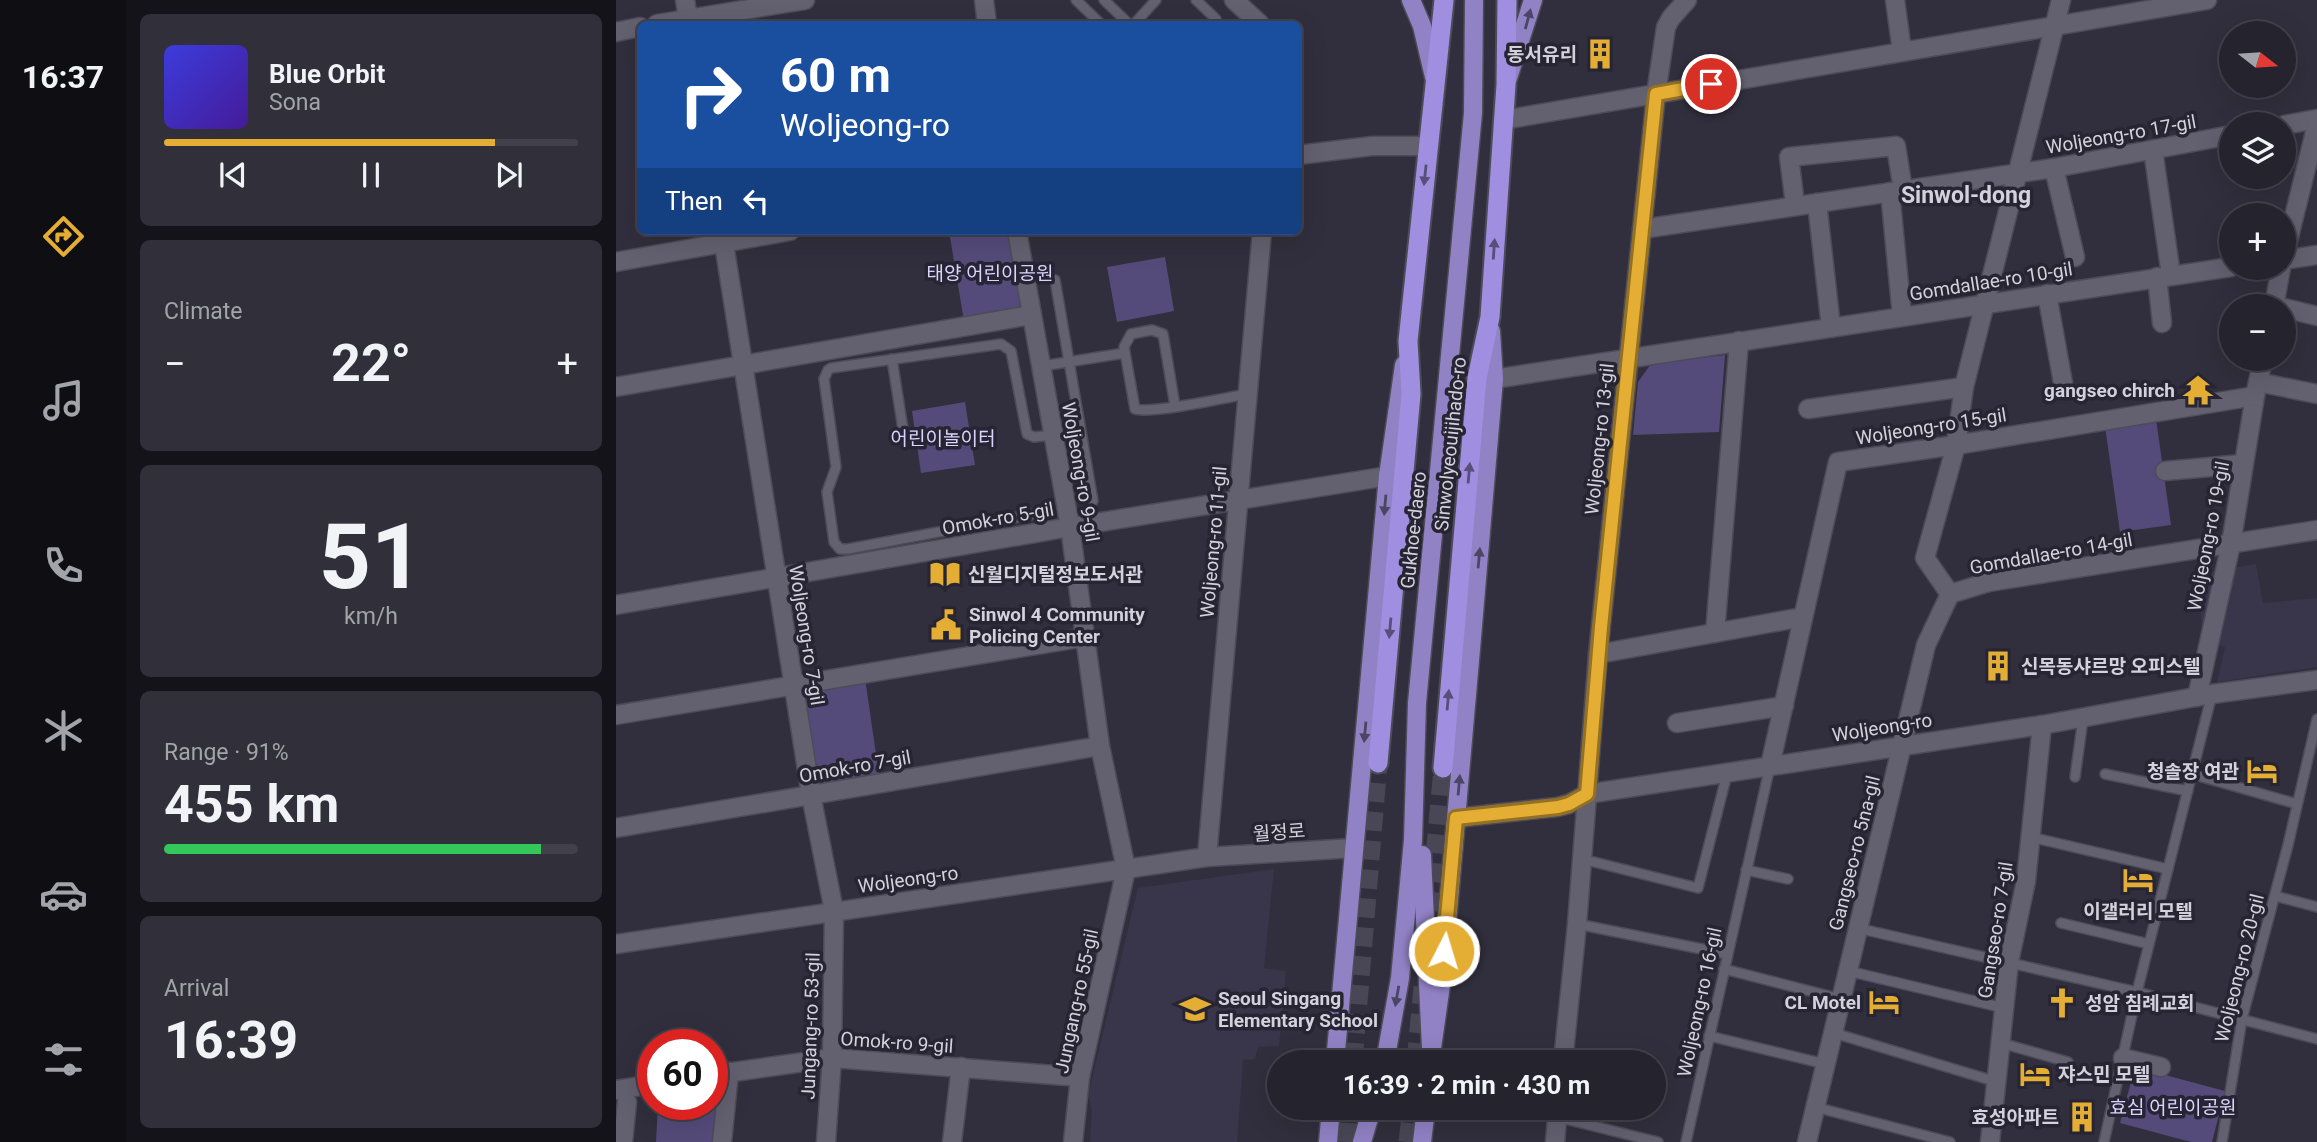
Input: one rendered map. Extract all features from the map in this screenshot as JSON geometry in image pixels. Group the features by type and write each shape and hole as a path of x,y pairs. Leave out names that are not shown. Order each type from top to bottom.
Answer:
{"highway":[{"path":"1378,763 1411,394 1408,341 1444,0"},
{"name":"Sinwolyeouijihado-ro","path":"1443,768 1477,378 1490,317 1506,85 1507,0"}],"main road":[{"path":"1411,0 1422,26 1435,83"},
{"name":"Gukhoe-daero","path":"1387,1050 1400,978 1413,840 1417,703 1473,113 1474,0"},
{"name":"Gukhoe-daero","path":"1430,1050 1422,874 1426,723 1484,115 1485,0"},
{"path":"1506,85 1533,0"},
{"path":"1431,1050 1442,978 1494,379 1490,317"},
{"path":"1336,1050 1388,476 1408,341"},
{"path":"1328,1142 1330,1120"},
{"path":"1362,1142 1369,1120"},
{"path":"1422,1142 1425,1120"}],"street":[{"path":"685,0 689,21"},
{"path":"694,21 805,0"},
{"path":"984,0 987,21"},
{"path":"1234,0 1258,21"},
{"name":"Woljeong-ro 13-gil","path":"1564,1050 1598,654 1656,94 1666,27 1688,0"},
{"path":"1895,0 1902,51"},
{"name":"Woljeong-ro 17-gil","path":"1950,594 1925,558 1955,445 1964,387 2061,0"},
{"path":"1503,120 2207,0"},
{"path":"616,32 637,28"},
{"path":"2296,124 2317,121 2296,208"},
{"name":"Woljeong-ro 17-gil","path":"2018,173 2219,137"},
{"path":"1302,155 1372,146 1428,146"},
{"path":"1795,204 1789,157 1896,146 1902,316"},
{"path":"2152,150 2164,276 2162,323"},
{"path":"2054,168 2075,257"},
{"path":"1642,229 1795,204 2018,173"},
{"path":"1816,203 1831,327"},
{"path":"616,262 723,237 745,235"},
{"name":"Woljeong-ro 9-gil","path":"1018,235 1070,527 1100,746 1126,869"},
{"name":"Woljeong-ro 11-gil","path":"1207,857 1262,235"},
{"name":"Woljeong-ro 7-gil","path":"723,237 811,795 834,911"},
{"path":"2296,257 2317,255"},
{"name":"Gomdallae-ro 10-gil","path":"1494,379 2219,269"},
{"path":"2047,294 2063,383"},
{"path":"2296,311 2317,316"},
{"path":"616,387 1031,315"},
{"path":"1715,633 1739,341"},
{"name":"Woljeong-ro 19-gil","path":"2204,695 2260,371"},
{"path":"1808,409 1964,387"},
{"path":"2256,389 2317,394"},
{"name":"Woljeong-ro 15-gil","path":"1770,766 1838,462 1955,445 2256,389"},
{"path":"2165,471 2243,464"},
{"name":"Omok-ro 5-gil","path":"616,605 1070,527 1388,476"},
{"name":"Gomdallae-ro 14-gil","path":"1902,745 1926,645 1950,594 1989,582 2317,530"},
{"path":"1598,654 1803,617"},
{"path":"616,715 1085,637"},
{"name":"Woljeong-ro","path":"1456,818 1558,807 1587,794 2083,719 2204,695 2317,680"},
{"path":"1677,723 1784,706"},
{"name":"Gangseo-ro 7-gil","path":"1990,1142 2008,962 2026,881 2042,725"},
{"name":"Gangseo-ro 5na-gil","path":"1807,1142 1902,745"},
{"name":"Omok-ro 7-gil","path":"616,828 1100,746"},
{"name":"월정로","path":"1207,857 1354,848"},
{"name":"Woljeong-ro","path":"616,944 1207,857"},
{"name":"Jungang-ro 55-gil","path":"1073,1142 1080,1077 1126,869"},
{"name":"Jungang-ro 53-gil","path":"826,1142 832,1058 834,911"},
{"name":"Omok-ro 9-gil","path":"728,1073 832,1058 1080,1077"},
{"path":"2123,1058 2161,1067"},
{"path":"952,1142 961,1067"},
{"path":"622,1096 623,1142"},
{"path":"721,1120 722,1142"},
{"path":"1555,1142 1557,1120"}],"lane":[{"path":"1076,0 1098,21"},
{"path":"1104,0 1128,21"},
{"path":"1135,21 1156,0"},
{"path":"1196,0 1216,19"},
{"path":"1055,280 1093,501"},
{"path":"1175,406 1163,334 1152,330 1131,334 1125,343 1125,353 1135,409 1144,411 1175,406 1247,394"},
{"path":"1035,514 848,549 836,546 827,492 836,467 824,384 825,374 831,368 997,343 1006,345 1013,356 1027,433 1034,437 1054,435"},
{"path":"1042,366 1125,353"},
{"path":"892,359 905,442"},
{"path":"2104,1142 2137,992 2192,774 2204,695"},
{"path":"2076,777 2083,719"},
{"name":"Woljeong-ro 20-gil","path":"2222,1142 2242,1019 2317,719"},
{"name":"Woljeong-ro 16-gil","path":"1686,1142 1770,766"},
{"path":"1582,859 1698,888 1727,774"},
{"path":"2192,774 2297,804"},
{"path":"2105,775 2188,791"},
{"path":"2031,837 2168,869"},
{"path":"1746,870 1788,879"},
{"path":"2274,896 2317,907"},
{"path":"2061,923 2149,944"},
{"path":"1577,924 1727,954"},
{"path":"1857,928 2137,992 2317,1039"},
{"path":"1724,969 1841,999"},
{"path":"1848,971 2004,1008"},
{"path":"1833,1033 1997,1082"},
{"path":"1709,1036 1825,1064"},
{"path":"2001,1043 2068,1062"},
{"path":"1815,1107 1950,1142"},
{"path":"1585,1120 1658,1142"}],"shaded area":[{"path":"2256,564 2263,603 2317,598 2317,667 2217,682 2225,647 2202,640 2199,574"},
{"name":"Seoul Singang Elementary School","path":"1274,869 1264,968 1286,971 1279,1046 1258,1047 1255,1059 1243,1060 1237,1142 1090,1142 1092,1110 1088,1095 1138,888"}],"green space":[{"name":"태양 어린이공원","path":"950,235 1018,235 1031,315 965,327"},
{"path":"1165,257 1174,311 1117,322 1107,267"},
{"path":"1725,355 1719,432 1633,435 1638,382 1651,364"},
{"name":"어린이놀이터","path":"965,402 975,465 921,473 912,411"},
{"path":"2155,412 2171,525 2120,532 2104,419"},
{"path":"865,678 880,782 813,793 797,688"},
{"name":"효심 어린이공원","path":"2135,1067 2225,1091 2212,1142 2191,1142 2120,1123"},
{"path":"657,1120 724,1120 722,1142 656,1142"}],"tunnel":[{"path":"1354,1050 1378,763"},
{"path":"1430,911 1443,768"},
{"path":"1417,1050 1423,987"},
{"path":"1347,1142 1348,1120"},
{"path":"1408,1142 1411,1120"}],"place":[{"name":"동서유리","path":"1600,54"},
{"name":"gangseo chirch","path":"2198,390"},
{"name":"신월디지털정보도서관","path":"945,574"},
{"name":"Sinwol 4 Community Policing Center","path":"946,625"},
{"name":"신목동샤르망 오피스텔","path":"1998,666"},
{"name":"청솔장 여관","path":"2262,771"},
{"name":"이갤러리 모텔","path":"2138,880"},
{"name":"CL Motel","path":"1884,1002"},
{"name":"성암 침례교회","path":"2062,1003"},
{"name":"Seoul Singang Elementary School","path":"1195,1009"},
{"name":"쟈스민 모텔","path":"2035,1074"},
{"name":"효성아파트","path":"2082,1117"}],"district":[{"name":"Sinwol-dong","path":"1966,195"}],"route":[{"path":"1444,951 1456,818 1558,807 1587,794 1601,627 1656,94 1711,84"}]}
